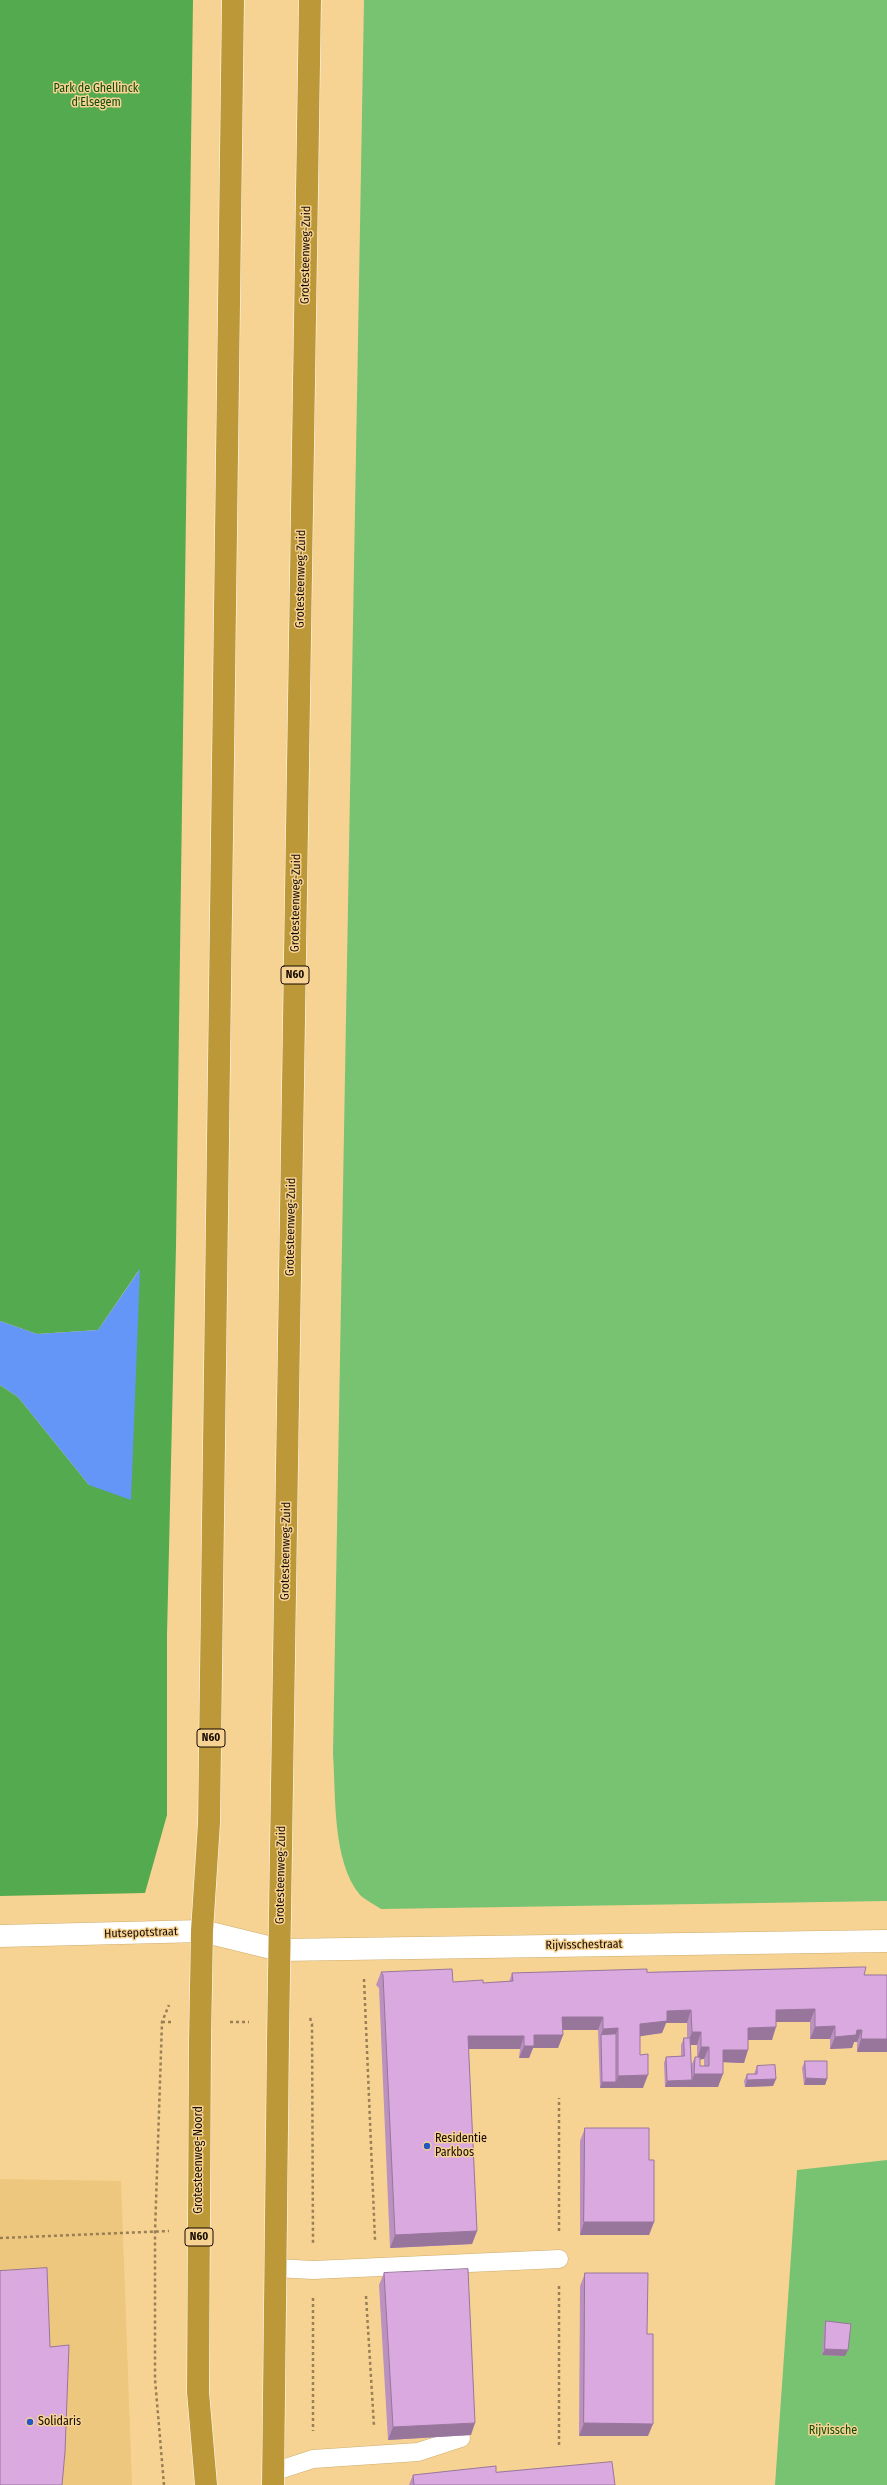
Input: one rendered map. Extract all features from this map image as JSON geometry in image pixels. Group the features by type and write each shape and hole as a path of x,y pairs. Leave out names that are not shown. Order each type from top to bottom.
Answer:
{"highway":[{"name":"N60","path":"202,1931 210,1783 233,0"},
{"name":"Grotesteenweg-Zuid","path":"280,1950 310,0"},
{"name":"Grotesteenweg-Noord","path":"202,1931 200,2022 198,2392 206,2485"},
{"name":"N60","path":"273,2478 280,1950"}],"street":[{"name":"Hutsepotstraat","path":"0,1936 202,1931 280,1950"},
{"name":"Rijvisschestraat","path":"280,1950 887,1941"}],"lane":[{"path":"275,2268 313,2270 559,2259"},
{"path":"273,2478 313,2459 418,2452 461,2438"}],"path":[{"path":"362,1948 375,2455"},
{"path":"164,2485 155,2380 155,2232 162,2022 171,2001"},
{"path":"310,2017 312,2024 313,2459"},
{"path":"162,2022 278,2022 312,2024"},
{"path":"0,2238 199,2230"}],"shaded area":[{"path":"0,2179 121,2181 132,2485 0,2485"}],"green space":[{"name":"Park de Ghellinck d'Elsegem","path":"0,0 193,0 176,1246 167,1635 167,1815 145,1893 0,1896 0,1385 18,1397 89,1485 139,1270 98,1330 37,1334 0,1321"},
{"path":"364,0 887,0 887,1901 381,1909 360,1895 351,1881 344,1865 335,1808 333,1754"},
{"name":"Rijvissche","path":"887,2160 887,2485 775,2485 797,2170"}],"water":[{"path":"140,1269 131,1500 89,1485 18,1397 0,1385 0,1321 37,1334 98,1330"}],"building":[{"path":"866,1967 864,1975 887,1975 887,2039 861,2039 862,2030 857,2030 856,2035 835,2037 835,2026 815,2027 815,2009 776,2010 776,2027 748,2028 748,2050 723,2050 723,2074 694,2074 695,2057 700,2057 700,2066 709,2066 709,2047 701,2047 701,2032 692,2032 691,2010 667,2011 667,2021 640,2024 640,2055 648,2054 648,2075 618,2076 618,2028 603,2029 603,2017 562,2017 563,2035 534,2035 534,2046 524,2046 524,2036 468,2036 477,2231 395,2235 383,1975 381,1972 452,1969 453,1982 483,1980 483,1983 513,1981 512,1973 647,1969 647,1972"},
{"path":"616,2034 616,2082 602,2082 601,2035"},
{"path":"684,2038 690,2038 692,2080 667,2081 666,2057 684,2056"},
{"path":"805,2061 827,2061 827,2079 806,2078"},
{"path":"775,2065 776,2079 747,2080 747,2074 757,2074 757,2066"},
{"path":"585,2128 649,2128 649,2160 654,2160 654,2222 584,2222"},
{"name":"Solidaris","path":"47,2268 50,2347 69,2345 65,2452 62,2485 0,2485 0,2271"},
{"path":"468,2269 475,2423 393,2427 384,2273"},
{"path":"585,2273 648,2273 647,2334 653,2334 653,2424 584,2423"},
{"path":"826,2321 851,2324 848,2350 825,2349"},
{"path":"612,2462 615,2485 414,2485 413,2475 496,2466 496,2472"}],"place":[{"name":"Residentie Parkbos","path":"427,2146"},
{"name":"Solidaris","path":"30,2422"}]}
